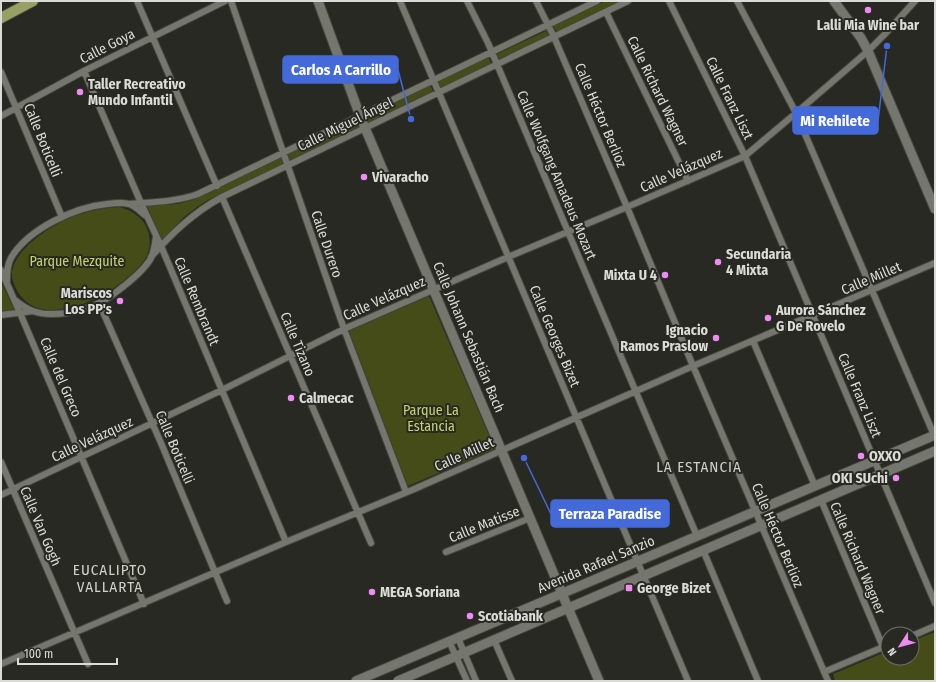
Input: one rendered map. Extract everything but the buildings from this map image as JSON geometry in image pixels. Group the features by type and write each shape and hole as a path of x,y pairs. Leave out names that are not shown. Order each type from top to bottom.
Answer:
{"main road":[{"path":"1,18 33,1"},
{"name":"Calle Johann Sebastián Bach","path":"318,1 360,116 599,681"},
{"path":"834,1 861,38 868,51 935,209"},
{"name":"Avenida Rafael Sanzio","path":"356,681 935,435"},
{"path":"398,681 935,451"}],"street":[{"path":"137,1 217,186"},
{"name":"Calle Goya","path":"1,116 84,70 225,1"},
{"name":"Calle Durero","path":"230,1 344,329 406,492"},
{"name":"Calle Georges Bizet","path":"400,1 688,681"},
{"name":"Calle Wolfgang Amadeus Mozart","path":"467,1 492,52 697,536"},
{"name":"Calle Héctor Berlioz","path":"536,1 549,25 828,681"},
{"name":"Calle Miguel Ángel","path":"8,285 3,271 17,249 35,233 62,217 80,209 92,206 116,203 129,204 174,200 187,198 198,194 597,1"},
{"name":"Calle Miguel Ángel","path":"1,315 34,311 65,314 88,308 99,303 137,276 161,246 190,218 222,197 628,1"},
{"name":"Calle Franz Liszt","path":"669,1 745,156 935,603"},
{"path":"737,1 796,113 935,435"},
{"name":"Calle Velázquez","path":"1,495 81,456 152,424 344,329 745,156 868,51 916,1"},
{"name":"Calle Richard Wagner","path":"606,12 688,180"},
{"name":"Calle Rembrandt","path":"84,70 161,246 286,542"},
{"name":"Calle Boticelli","path":"1,72 62,217"},
{"name":"Calle Tizano","path":"222,197 371,544"},
{"path":"129,204 148,217"},
{"name":"Calle Miguel Ángel","path":"151,257 156,236"},
{"name":"Calle Millet","path":"2,661 144,604 286,542 358,513 693,366 935,263"},
{"name":"Calle del Greco","path":"8,285 144,604"},
{"name":"Calle Miguel Ángel","path":"15,300 34,311"},
{"name":"Calle Boticelli","path":"99,303 152,424 226,601"},
{"path":"753,341 815,486"},
{"name":"Calle Van Gogh","path":"1,462 88,664"},
{"name":"Calle Richard Wagner","path":"821,500 880,633"},
{"name":"Calle Matisse","path":"446,552 530,518"},
{"path":"703,550 758,681"},
{"path":"920,633 935,626"},
{"path":"453,640 460,655 476,681"},
{"path":"453,640 460,655 467,681"},
{"path":"494,640 512,681"},
{"path":"824,672 880,649"}],"green space":[{"path":"605,1 621,1 557,32 553,26"},
{"path":"546,31 549,36 499,59 497,54"},
{"path":"488,56 491,63 440,89 436,82"},
{"path":"430,85 433,91 367,123 364,117"},
{"path":"357,121 360,126 290,160 288,154"},
{"path":"282,157 284,164 208,200 197,207 184,217 162,240 147,206 177,204 193,200"},
{"name":"Parque Mezquite","path":"120,207 137,216 146,226 150,246 143,263 120,284 102,296 72,307 51,310 42,309 23,299 18,293 14,284 12,272 15,263 26,247 53,227 70,218 94,210"},
{"path":"1,282 14,309 1,312"},
{"name":"Parque La Estancia","path":"429,296 495,449 408,486 349,331"},
{"path":"935,632 935,681 835,681 833,674 880,654 880,666 920,666 920,638"}],"place":[{"name":"Lalli Mia Wine bar","path":"868,10"},
{"name":"Mi Rehilete","path":"887,46"},
{"name":"Taller Recreativo Mundo Infantil","path":"80,92"},
{"name":"Carlos A Carrillo","path":"411,119"},
{"name":"Vivaracho","path":"364,177"},
{"name":"Secundaria 4 Mixta","path":"718,262"},
{"name":"Mixta U 4","path":"665,275"},
{"name":"Mariscos Los PP's","path":"120,301"},
{"name":"Aurora Sánchez G De Rovelo","path":"768,318"},
{"name":"Ignacio Ramos Praslow","path":"716,338"},
{"name":"Calmecac","path":"291,398"},
{"name":"OXXO","path":"861,456"},
{"name":"Terraza Paradise","path":"524,458"},
{"name":"OKI SUchi","path":"896,478"},
{"name":"George Bizet","path":"629,588"},
{"name":"MEGA Soriana","path":"372,592"},
{"name":"Scotiabank","path":"470,616"}],"district":[{"name":"LA ESTANCIA","path":"699,467"},
{"name":"EUCALIPTO VALLARTA","path":"110,578"}]}
